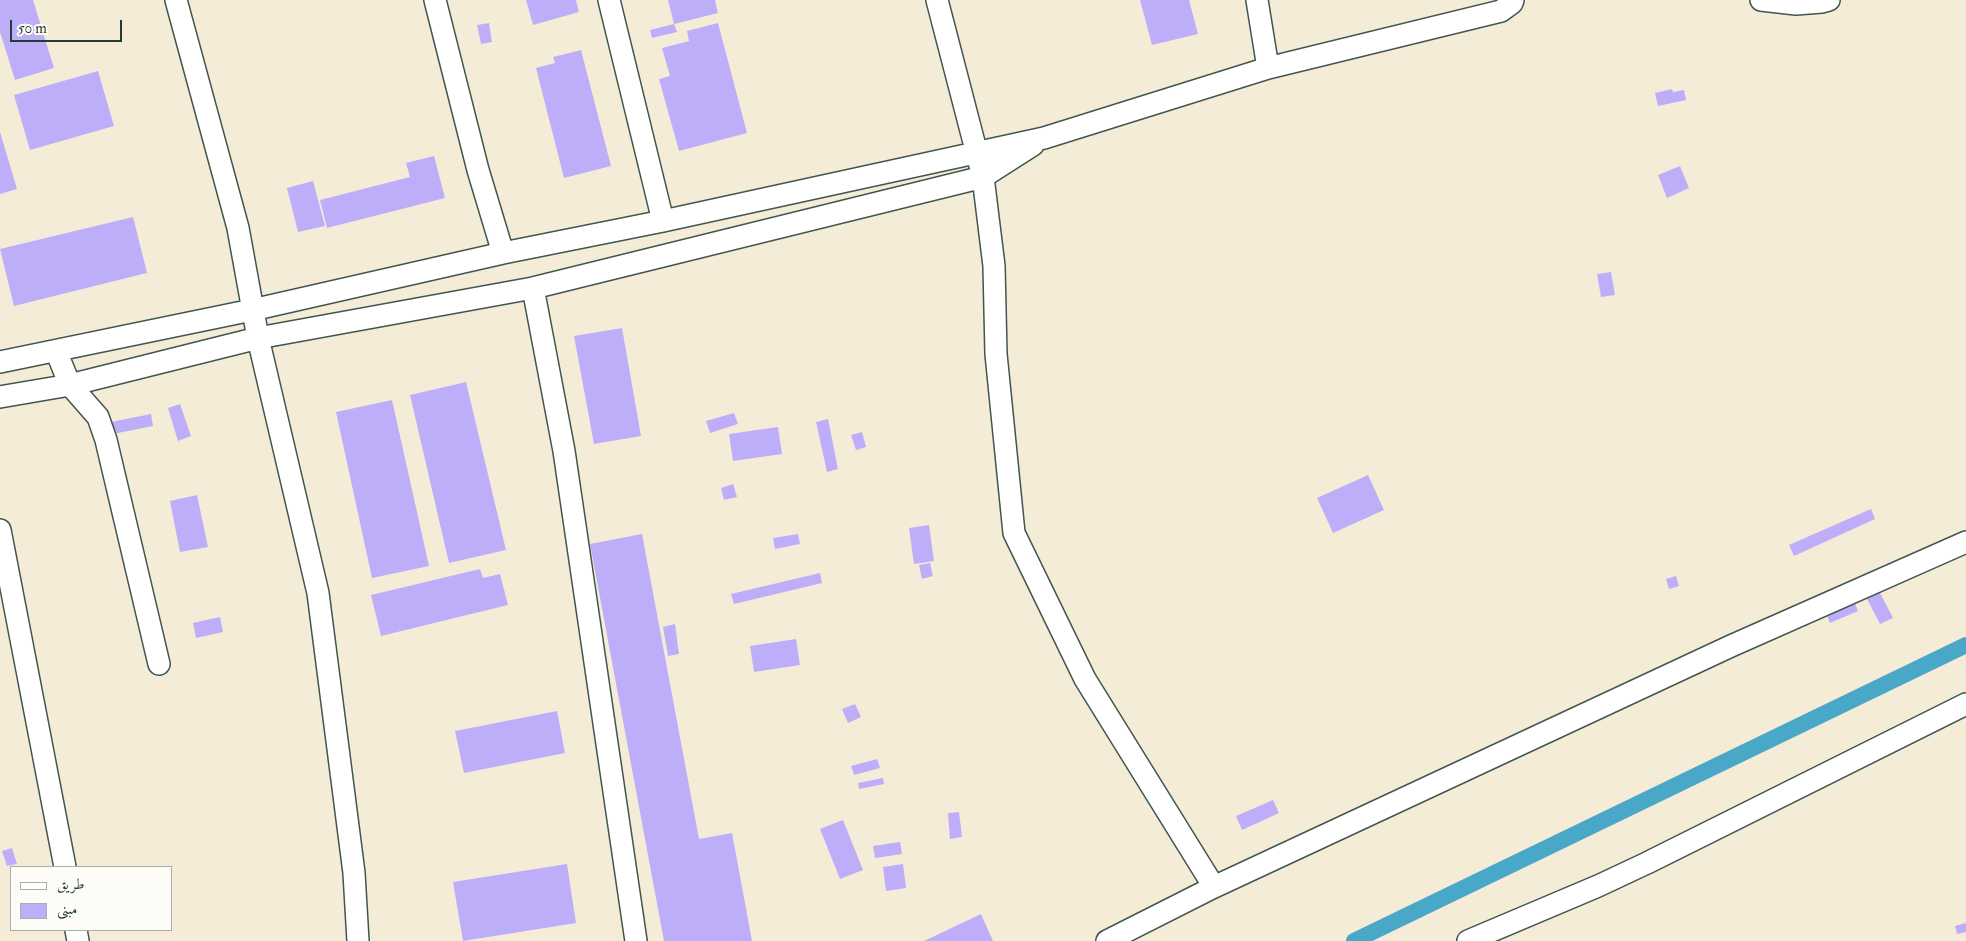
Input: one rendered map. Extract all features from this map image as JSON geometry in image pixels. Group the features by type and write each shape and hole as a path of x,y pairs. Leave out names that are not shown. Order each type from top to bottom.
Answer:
{"street":[{"path":"176,0 238,228 258,338 318,593 354,873 358,941"},
{"path":"434,0 478,170 503,253"},
{"path":"609,0 663,221"},
{"path":"937,0 978,151 983,177 994,266 996,354 1014,533 1085,680 1214,888"},
{"path":"1257,0 1268,68"},
{"path":"0,362 252,310 503,253 663,221 1044,138 1268,68 1501,11 1512,3 1513,0"},
{"path":"1761,0 1796,4 1829,0"},
{"path":"0,397 70,385 258,338 533,288 983,177 1044,138"},
{"path":"915,165 924,191"},
{"path":"804,190 811,219"},
{"path":"533,288 564,451 636,941"},
{"path":"56,351 70,385 98,417 106,440 158,664"},
{"path":"0,530 66,866"},
{"path":"1107,941 1214,888 1731,646 1966,542"},
{"path":"1472,940 1647,863 1966,704"}],"building":[{"path":"0,0 33,0 54,68 15,80 0,32"},
{"path":"526,0 576,0 579,12 533,25"},
{"path":"668,0 715,0 718,13 674,24"},
{"path":"1140,0 1189,0 1198,34 1152,45"},
{"path":"489,23 492,42 481,44 477,25"},
{"path":"718,23 747,133 679,151 659,79 670,76 662,48 689,41 687,31"},
{"path":"674,24 677,32 652,38 650,30"},
{"path":"581,50 611,166 564,178 536,68 555,63 553,57"},
{"path":"98,71 114,126 30,150 14,95"},
{"path":"1672,89 1673,92 1684,90 1686,100 1658,106 1655,93"},
{"path":"0,132 17,189 0,194"},
{"path":"434,156 445,198 327,228 320,200 410,177 406,163"},
{"path":"1680,166 1689,188 1667,198 1658,175"},
{"path":"313,181 325,226 298,232 287,188"},
{"path":"133,217 147,273 14,306 0,249"},
{"path":"1611,272 1615,295 1601,297 1597,274"},
{"path":"622,328 641,436 594,444 574,336"},
{"path":"466,382 506,550 449,563 410,395"},
{"path":"392,400 429,566 372,578 336,412"},
{"path":"180,404 191,436 178,441 168,408"},
{"path":"734,413 738,424 710,433 706,421"},
{"path":"151,414 153,426 113,434 111,422"},
{"path":"828,419 838,469 827,472 816,422"},
{"path":"778,427 782,454 733,461 729,434"},
{"path":"862,432 866,447 856,450 851,435"},
{"path":"1368,475 1384,510 1333,533 1317,498"},
{"path":"733,484 737,497 724,500 721,488"},
{"path":"197,495 208,547 180,552 170,501"},
{"path":"1871,509 1875,519 1794,556 1789,545"},
{"path":"929,525 934,561 914,564 909,528"},
{"path":"642,534 699,839 732,833 752,941 664,941 590,544"},
{"path":"798,534 800,544 775,549 773,538"},
{"path":"930,563 933,576 922,579 919,565"},
{"path":"480,569 483,578 500,574 508,605 381,636 371,595"},
{"path":"820,573 822,583 734,604 731,594"},
{"path":"1676,576 1679,586 1669,589 1666,579"},
{"path":"1878,589 1893,618 1880,624 1865,595"},
{"path":"1854,601 1858,611 1830,623 1826,613"},
{"path":"220,617 223,632 196,638 193,623"},
{"path":"675,624 679,654 668,656 663,627"},
{"path":"796,639 800,665 754,672 750,646"},
{"path":"855,704 861,717 848,723 842,709"},
{"path":"557,711 565,753 464,773 455,731"},
{"path":"877,759 880,768 854,775 851,766"},
{"path":"883,778 884,784 859,789 858,783"},
{"path":"1273,800 1279,813 1242,830 1236,816"},
{"path":"959,812 962,837 950,839 948,813"},
{"path":"843,820 863,870 840,879 820,829"},
{"path":"900,842 902,854 875,858 873,846"},
{"path":"12,848 17,864 7,866 2,851"},
{"path":"567,864 576,923 463,941 453,882"},
{"path":"903,864 906,888 886,891 883,867"},
{"path":"981,914 993,941 924,941"},
{"path":"1966,923 1966,932 1957,934 1955,926"}],"waterway":[{"path":"1354,941 1966,645"}]}
